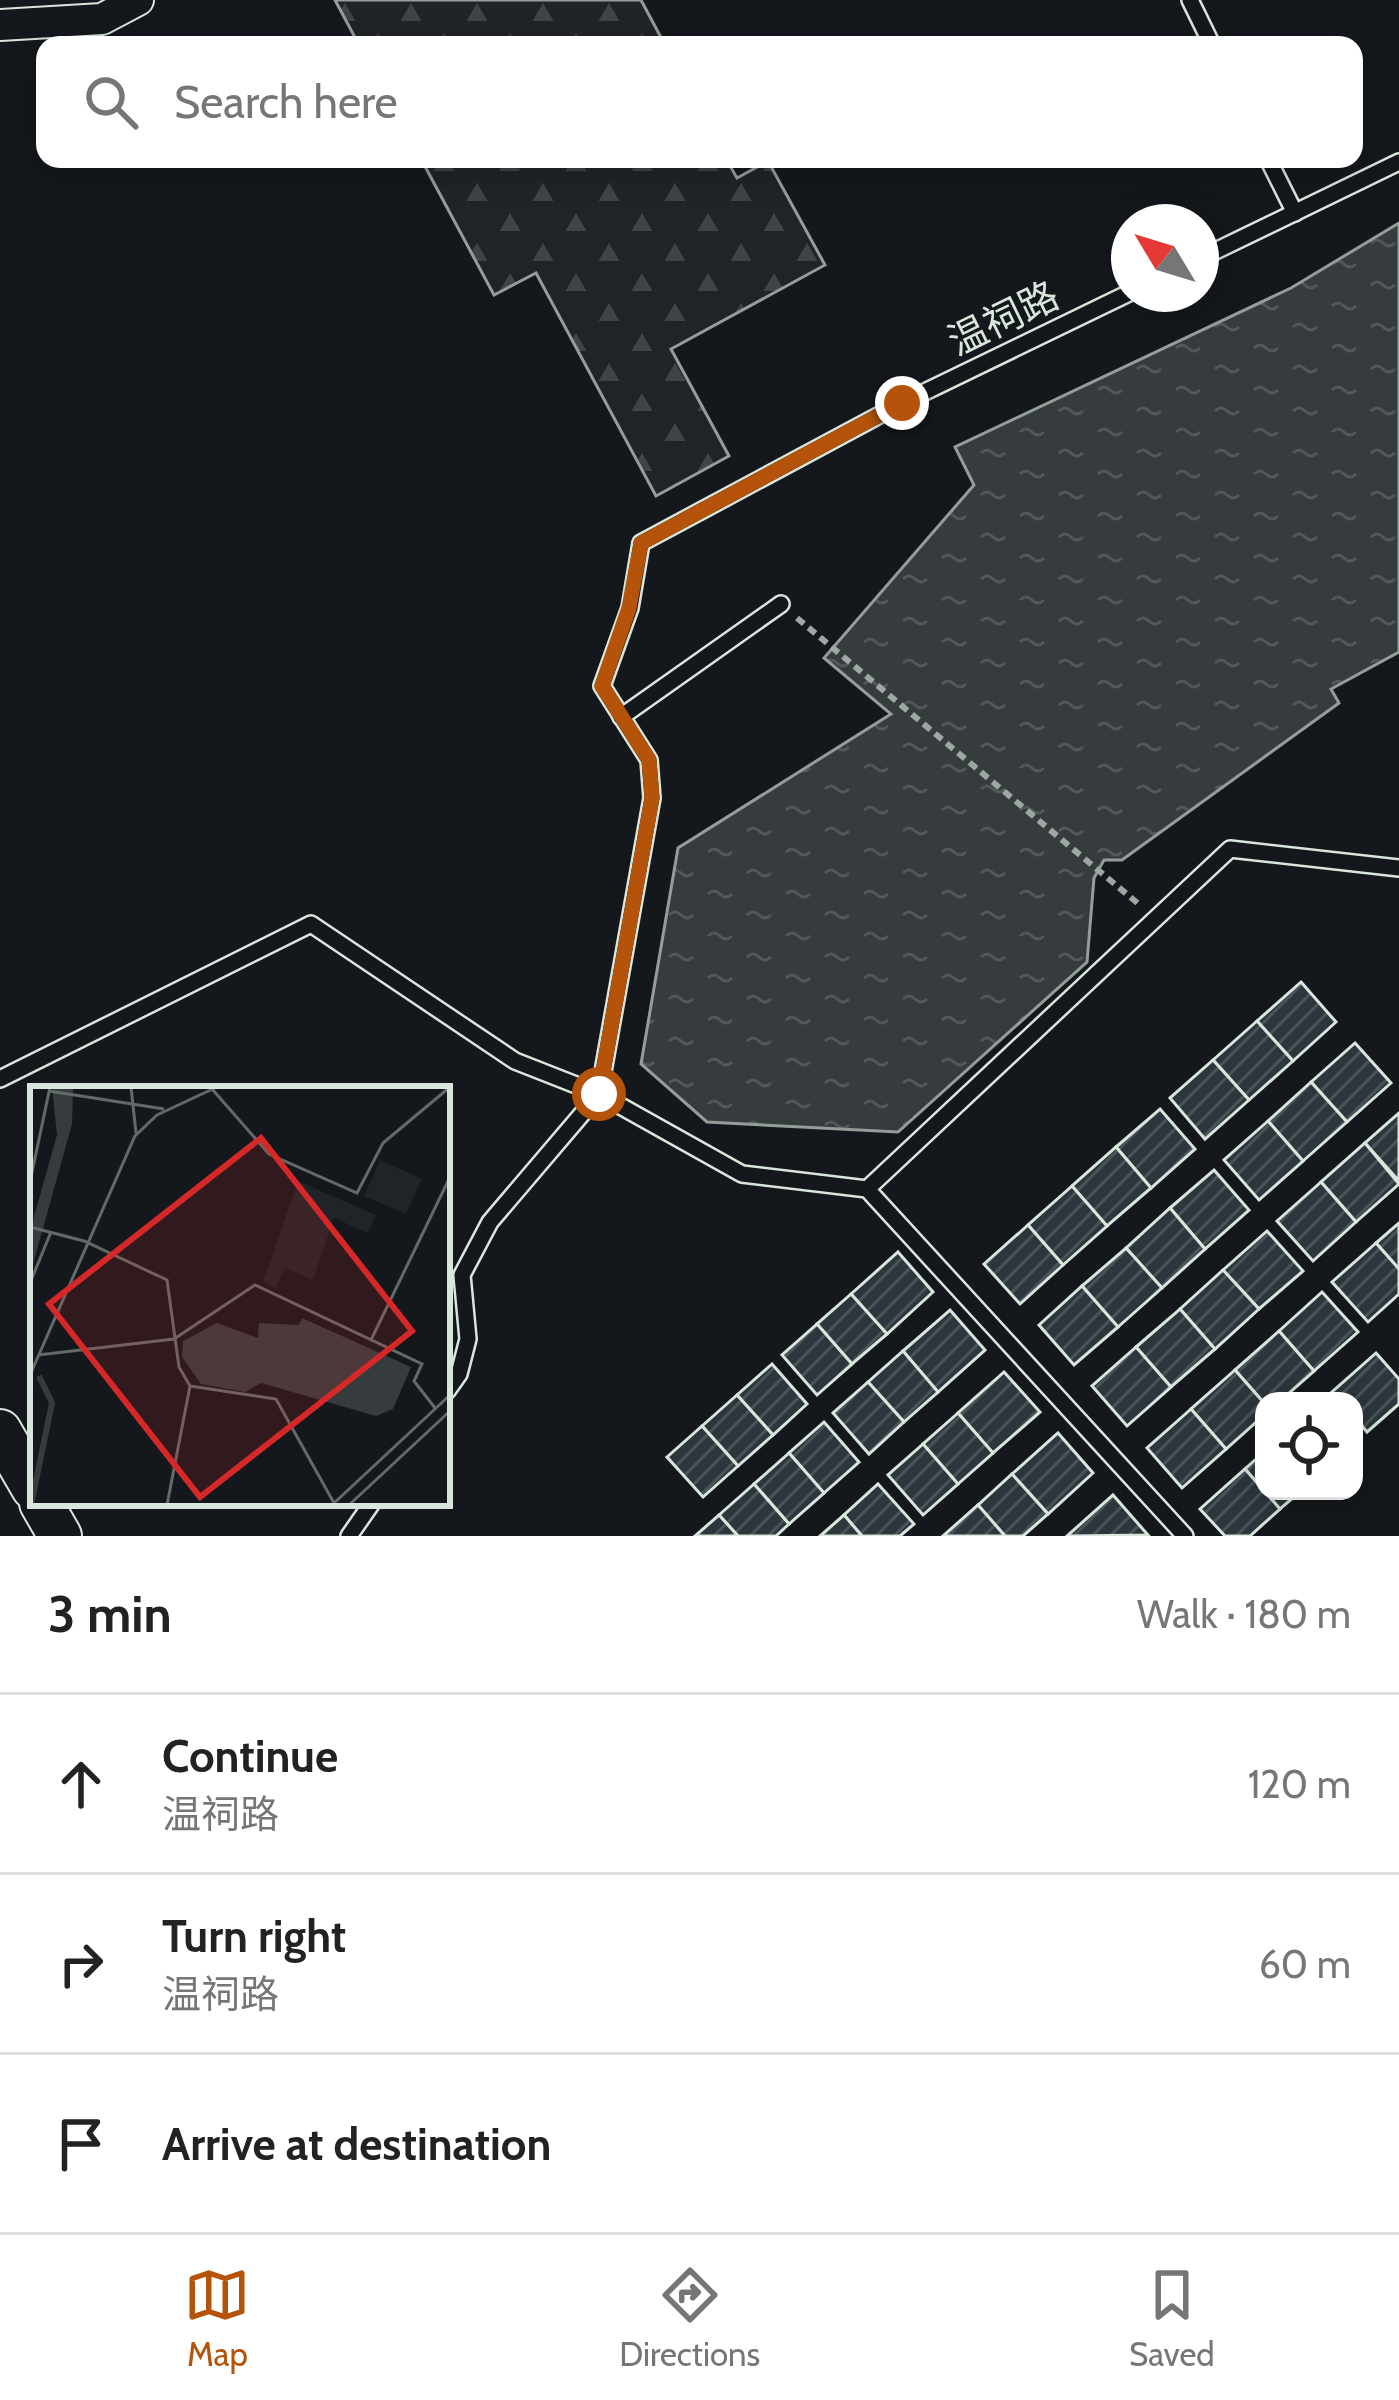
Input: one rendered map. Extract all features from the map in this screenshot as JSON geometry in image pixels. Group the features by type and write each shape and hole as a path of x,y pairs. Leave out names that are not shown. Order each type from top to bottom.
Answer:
{"street":[{"path":"0,25 102,19 138,0"},
{"path":"0,1431 30,1483"},
{"path":"43,1506 60,1536"}],"lane":[{"path":"1190,0 1208,36"},
{"path":"1219,249 1399,162"},
{"path":"1272,168 1295,213"},
{"name":"温祠路","path":"599,1094 652,798 649,760 602,686 629,608 641,543 902,403 1111,302"},
{"path":"621,717 781,604"},
{"path":"867,1189 1230,849 1399,868"},
{"path":"0,1079 311,923 515,1061 599,1094 742,1174 867,1189 1185,1536"},
{"path":"450,1387 459,1374 468,1339 462,1275 490,1222 599,1094"},
{"path":"349,1536 369,1506"}],"path":[{"path":"781,604 1155,918"}],"green space":[{"path":"335,0 641,0 660,36 354,36"},
{"path":"426,168 731,168 737,178 755,168 772,168 825,265 671,349 729,456 656,496 536,273 494,295"}],"water":[{"path":"1399,223 1399,652 1331,689 1339,703 1122,860 1104,860 1094,878 1087,962 898,1132 707,1122 641,1064 678,848 891,714 824,658 974,485 955,447 1291,288"}],"building":[{"path":"1301,982 1336,1022 1293,1061 1257,1021"},
{"path":"1257,1021 1293,1061 1249,1100 1213,1060"},
{"path":"1355,1043 1391,1083 1347,1122 1311,1082"},
{"path":"1213,1060 1249,1100 1205,1139 1170,1098"},
{"path":"1311,1082 1347,1122 1303,1161 1268,1121"},
{"path":"1160,1109 1195,1149 1151,1188 1116,1147"},
{"path":"1399,1113 1399,1181 1365,1143"},
{"path":"1268,1121 1303,1161 1259,1200 1224,1160"},
{"path":"1365,1143 1399,1184 1356,1222 1321,1182"},
{"path":"1116,1147 1151,1188 1107,1226 1072,1186"},
{"path":"1214,1170 1249,1210 1205,1249 1170,1208"},
{"path":"1321,1182 1356,1222 1313,1261 1277,1221"},
{"path":"1072,1186 1107,1226 1063,1265 1028,1225"},
{"path":"1170,1208 1205,1249 1162,1288 1126,1248"},
{"path":"1399,1223 1399,1269 1376,1243"},
{"path":"1028,1225 1063,1265 1020,1304 984,1264"},
{"path":"1267,1231 1303,1271 1259,1309 1223,1270"},
{"path":"1376,1243 1399,1269 1399,1294 1368,1322 1332,1282"},
{"path":"1126,1248 1162,1288 1118,1327 1082,1286"},
{"path":"898,1252 933,1292 887,1334 851,1294"},
{"path":"1223,1270 1259,1309 1215,1349 1180,1309"},
{"path":"1082,1286 1118,1327 1074,1365 1039,1325"},
{"path":"1322,1292 1358,1332 1314,1371 1279,1331"},
{"path":"851,1294 887,1334 852,1364 817,1324"},
{"path":"1180,1309 1215,1349 1171,1387 1136,1347"},
{"path":"950,1310 985,1350 938,1392 903,1351"},
{"path":"817,1324 852,1364 817,1395 782,1355"},
{"path":"1279,1331 1314,1371 1290,1392 1255,1393 1235,1370"},
{"path":"1136,1347 1171,1387 1127,1426 1092,1386"},
{"path":"903,1351 938,1392 904,1422 868,1382"},
{"path":"1376,1353 1399,1379 1399,1404 1367,1432 1363,1392 1332,1392"},
{"path":"772,1364 807,1404 773,1435 737,1395"},
{"path":"1235,1370 1255,1393 1255,1423 1226,1449 1191,1409"},
{"path":"1004,1372 1040,1412 993,1453 958,1413"},
{"path":"868,1382 904,1422 869,1454 833,1413"},
{"path":"737,1395 773,1435 738,1466 702,1426"},
{"path":"1191,1409 1226,1449 1182,1488 1147,1448"},
{"path":"958,1413 993,1453 958,1484 923,1444"},
{"path":"824,1422 859,1462 824,1493 789,1453"},
{"path":"702,1426 738,1466 703,1497 667,1457"},
{"path":"1058,1433 1093,1473 1048,1514 1012,1474"},
{"path":"923,1444 958,1484 923,1515 888,1475"},
{"path":"789,1453 824,1493 789,1524 754,1484"},
{"path":"1255,1460 1255,1481 1245,1469"},
{"path":"1245,1469 1255,1480 1255,1500 1272,1500 1280,1509 1250,1536 1225,1536 1200,1509"},
{"path":"1012,1474 1048,1514 1023,1536 1005,1536 978,1505"},
{"path":"754,1484 789,1524 776,1536 738,1536 719,1515"},
{"path":"878,1484 914,1524 900,1536 862,1536 844,1515"},
{"path":"1113,1495 1148,1535 1067,1536"},
{"path":"978,1505 1005,1536 943,1536"},
{"path":"719,1515 738,1536 695,1536"},
{"path":"844,1515 862,1536 820,1536"}],"route":[{"path":"599,1094 652,798 649,760 602,686 629,608 641,543 902,403"}]}
